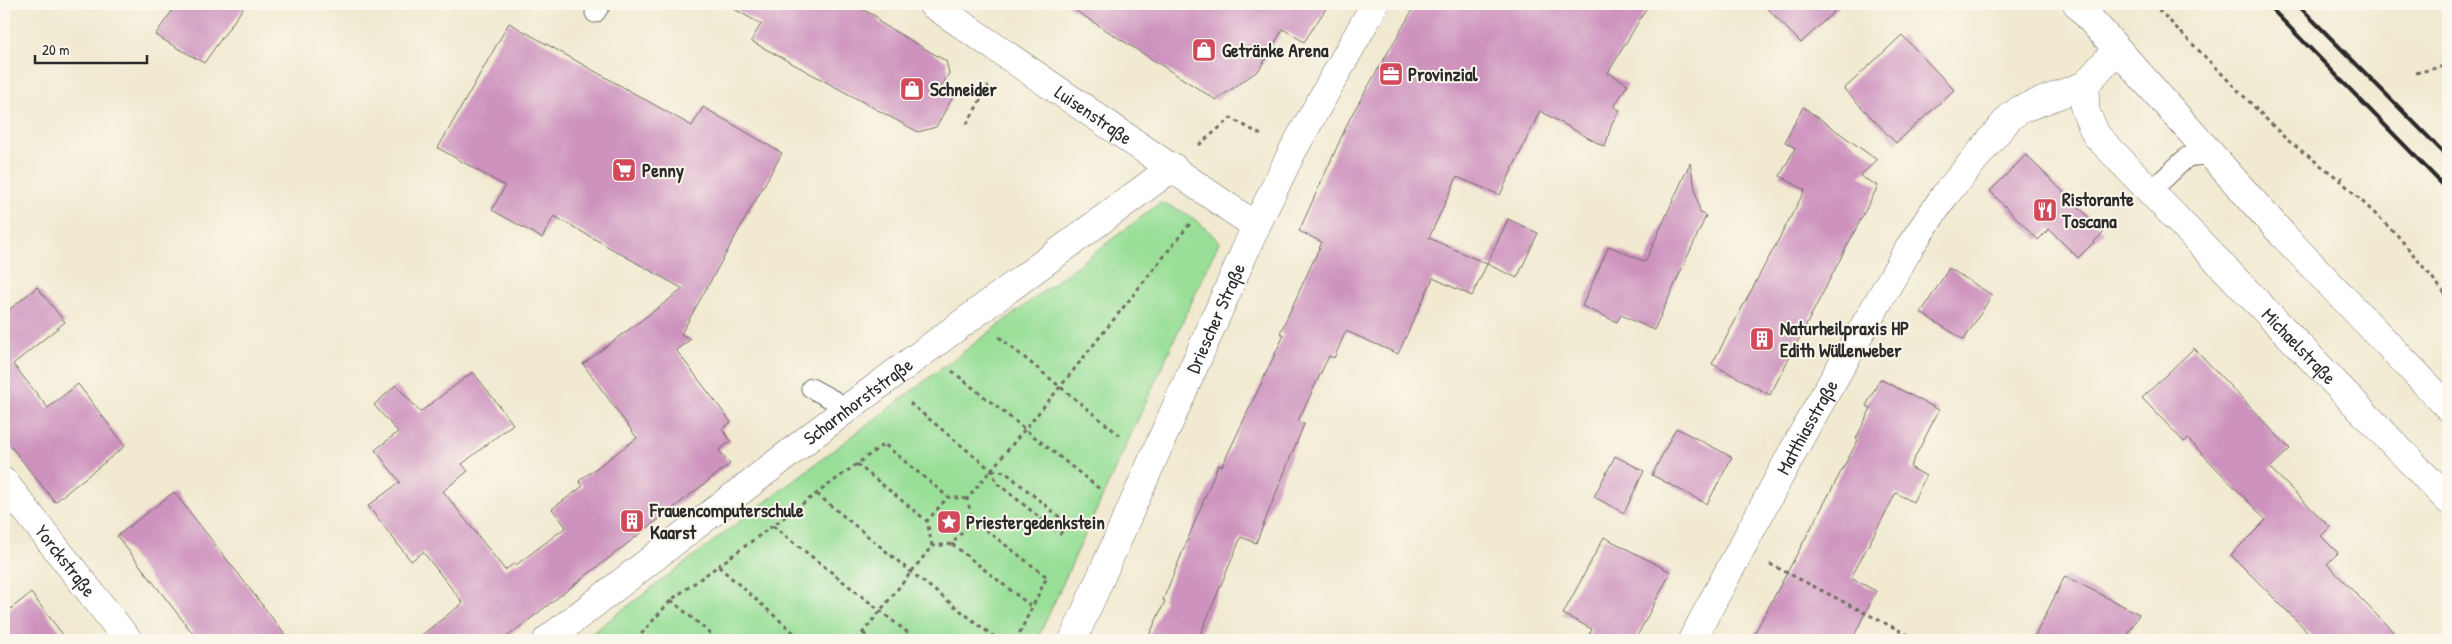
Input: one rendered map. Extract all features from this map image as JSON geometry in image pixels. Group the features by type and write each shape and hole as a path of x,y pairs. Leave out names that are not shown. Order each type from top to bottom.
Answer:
{"street":[{"name":"Luisenstraße","path":"932,4 1008,54 1256,226"},
{"name":"Driescher Straße","path":"1073,640 1256,226 1292,152 1375,4"},
{"path":"2077,4 2282,234 2448,407"},
{"path":"2085,84 2116,50"},
{"name":"Michaelstraße","path":"2085,84 2084,110 2096,135 2448,500"},
{"name":"Matthiasstraße","path":"1692,640 1805,429 1928,218 2009,118 2022,109 2085,84"},
{"name":"Scharnhorststraße","path":"547,640 848,408 1172,167"},
{"name":"Yorckstraße","path":"4,482 128,640"}],"lane":[{"path":"2151,191 2187,157 2210,154"},
{"path":"811,388 848,408"}],"path":[{"path":"2153,4 2286,139 2340,180 2398,236 2448,298"},
{"path":"966,124 1008,54"},
{"path":"2416,73 2448,65"},
{"path":"1172,167 1231,118 1292,152"},
{"path":"2340,180 2344,176"},
{"path":"967,499 1060,387 1212,195"},
{"path":"997,336 1124,437"},
{"path":"952,371 1100,491"},
{"path":"911,404 991,470 997,483 1060,534 1068,524 1005,472 991,470"},
{"path":"636,640 671,600 884,444 948,497 967,499"},
{"path":"857,464 927,521 932,546"},
{"path":"817,494 911,572 998,640"},
{"path":"927,521 948,497"},
{"path":"967,499 972,520 1047,577 1016,640"},
{"path":"952,544 972,520"},
{"path":"773,526 917,640"},
{"path":"857,640 932,546 952,544 1032,607"},
{"path":"1741,549 1918,640"},
{"path":"718,566 802,640"},
{"path":"671,600 718,640"},
{"path":"863,633 872,640"}],"green space":[{"path":"1160,203 1185,213 1219,242 1037,640 583,640"}],"building":[{"path":"177,4 246,4 204,63 155,35"},
{"path":"725,4 852,4 877,17 879,22 946,61 949,73 941,88 954,95 936,127 918,132 751,41 761,24"},
{"name":"Getränke Arena","path":"1065,4 1329,4 1304,42 1283,29 1259,70 1216,100"},
{"path":"1416,4 1649,4 1608,73 1628,84 1614,107 1620,110 1612,123 1605,147 1540,111 1500,195 1457,177 1429,238 1487,264 1472,296 1433,278 1398,354 1346,331 1334,358 1329,356 1298,421 1304,424 1256,543 1241,537 1198,640 1147,640 1165,601 1163,600 1218,465 1222,466 1284,335 1280,333 1322,242 1299,231 1351,116"},
{"path":"1763,4 1842,4 1801,43"},
{"path":"509,23 692,126 703,107 782,153 681,334 691,339 676,350 731,422 722,429 731,441 719,450 730,464 503,640 415,640 463,603 423,552 411,561 368,506 400,482 375,450 398,432 374,405 396,385 420,412 473,372 513,424 462,464 468,471 443,491 505,570 515,563 516,565 566,527 552,509 583,486 579,481 637,438 583,364 683,289 554,216 542,238 492,210 505,186 438,148"},
{"path":"1902,35 1954,90 1896,143 1844,89"},
{"path":"1803,107 1877,160 1860,176 1878,186 1770,395 1712,364 1805,190 1780,176 1795,148 1785,142"},
{"name":"Ristorante Toscana","path":"2026,155 2104,232 2078,258 2049,229 2038,240 1990,191"},
{"path":"1690,163 1700,213 1706,216 1654,330 1621,315 1617,322 1582,306 1609,246 1645,262"},
{"path":"1508,219 1538,233 1517,278 1487,264"},
{"path":"1949,268 1992,295 1964,340 1921,313"},
{"path":"37,287 65,322 13,364 48,408 78,384 125,446 55,502 4,438 4,314"},
{"path":"2194,348 2290,449 2270,468 2330,527 2321,536 2338,553 2327,564 2401,640 2316,640 2231,555 2266,520 2188,439 2184,442 2142,398"},
{"path":"1880,379 1939,410 1910,467 1926,476 1913,502 1896,493 1851,578 1876,591 1852,640 1751,640 1858,440 1856,439 1871,408 1866,406"},
{"path":"1676,428 1732,457 1707,504 1652,475"},
{"path":"1615,456 1644,471 1624,513 1594,497"},
{"path":"174,492 289,640 198,640 117,536"},
{"path":"1604,537 1671,572 1635,640 1586,640 1592,629 1563,614"},
{"path":"2065,576 2139,614 2125,640 2033,640"},
{"path":"31,593 67,640 4,640 4,614"}],"railway":[{"path":"2267,4 2448,190"},
{"path":"2297,4 2448,157"}],"place":[{"name":"Getränke Arena","path":"1204,50"},
{"name":"Provinzial","path":"1391,74"},
{"name":"Schneider","path":"912,89"},
{"name":"Penny","path":"624,170"},
{"name":"Ristorante Toscana","path":"2045,210"},
{"name":"Naturheilpraxis HP Edith Wüllenweber","path":"1762,339"},
{"name":"Frauencomputerschule Kaarst","path":"632,521"},
{"name":"Priestergedenkstein","path":"949,522"}]}
